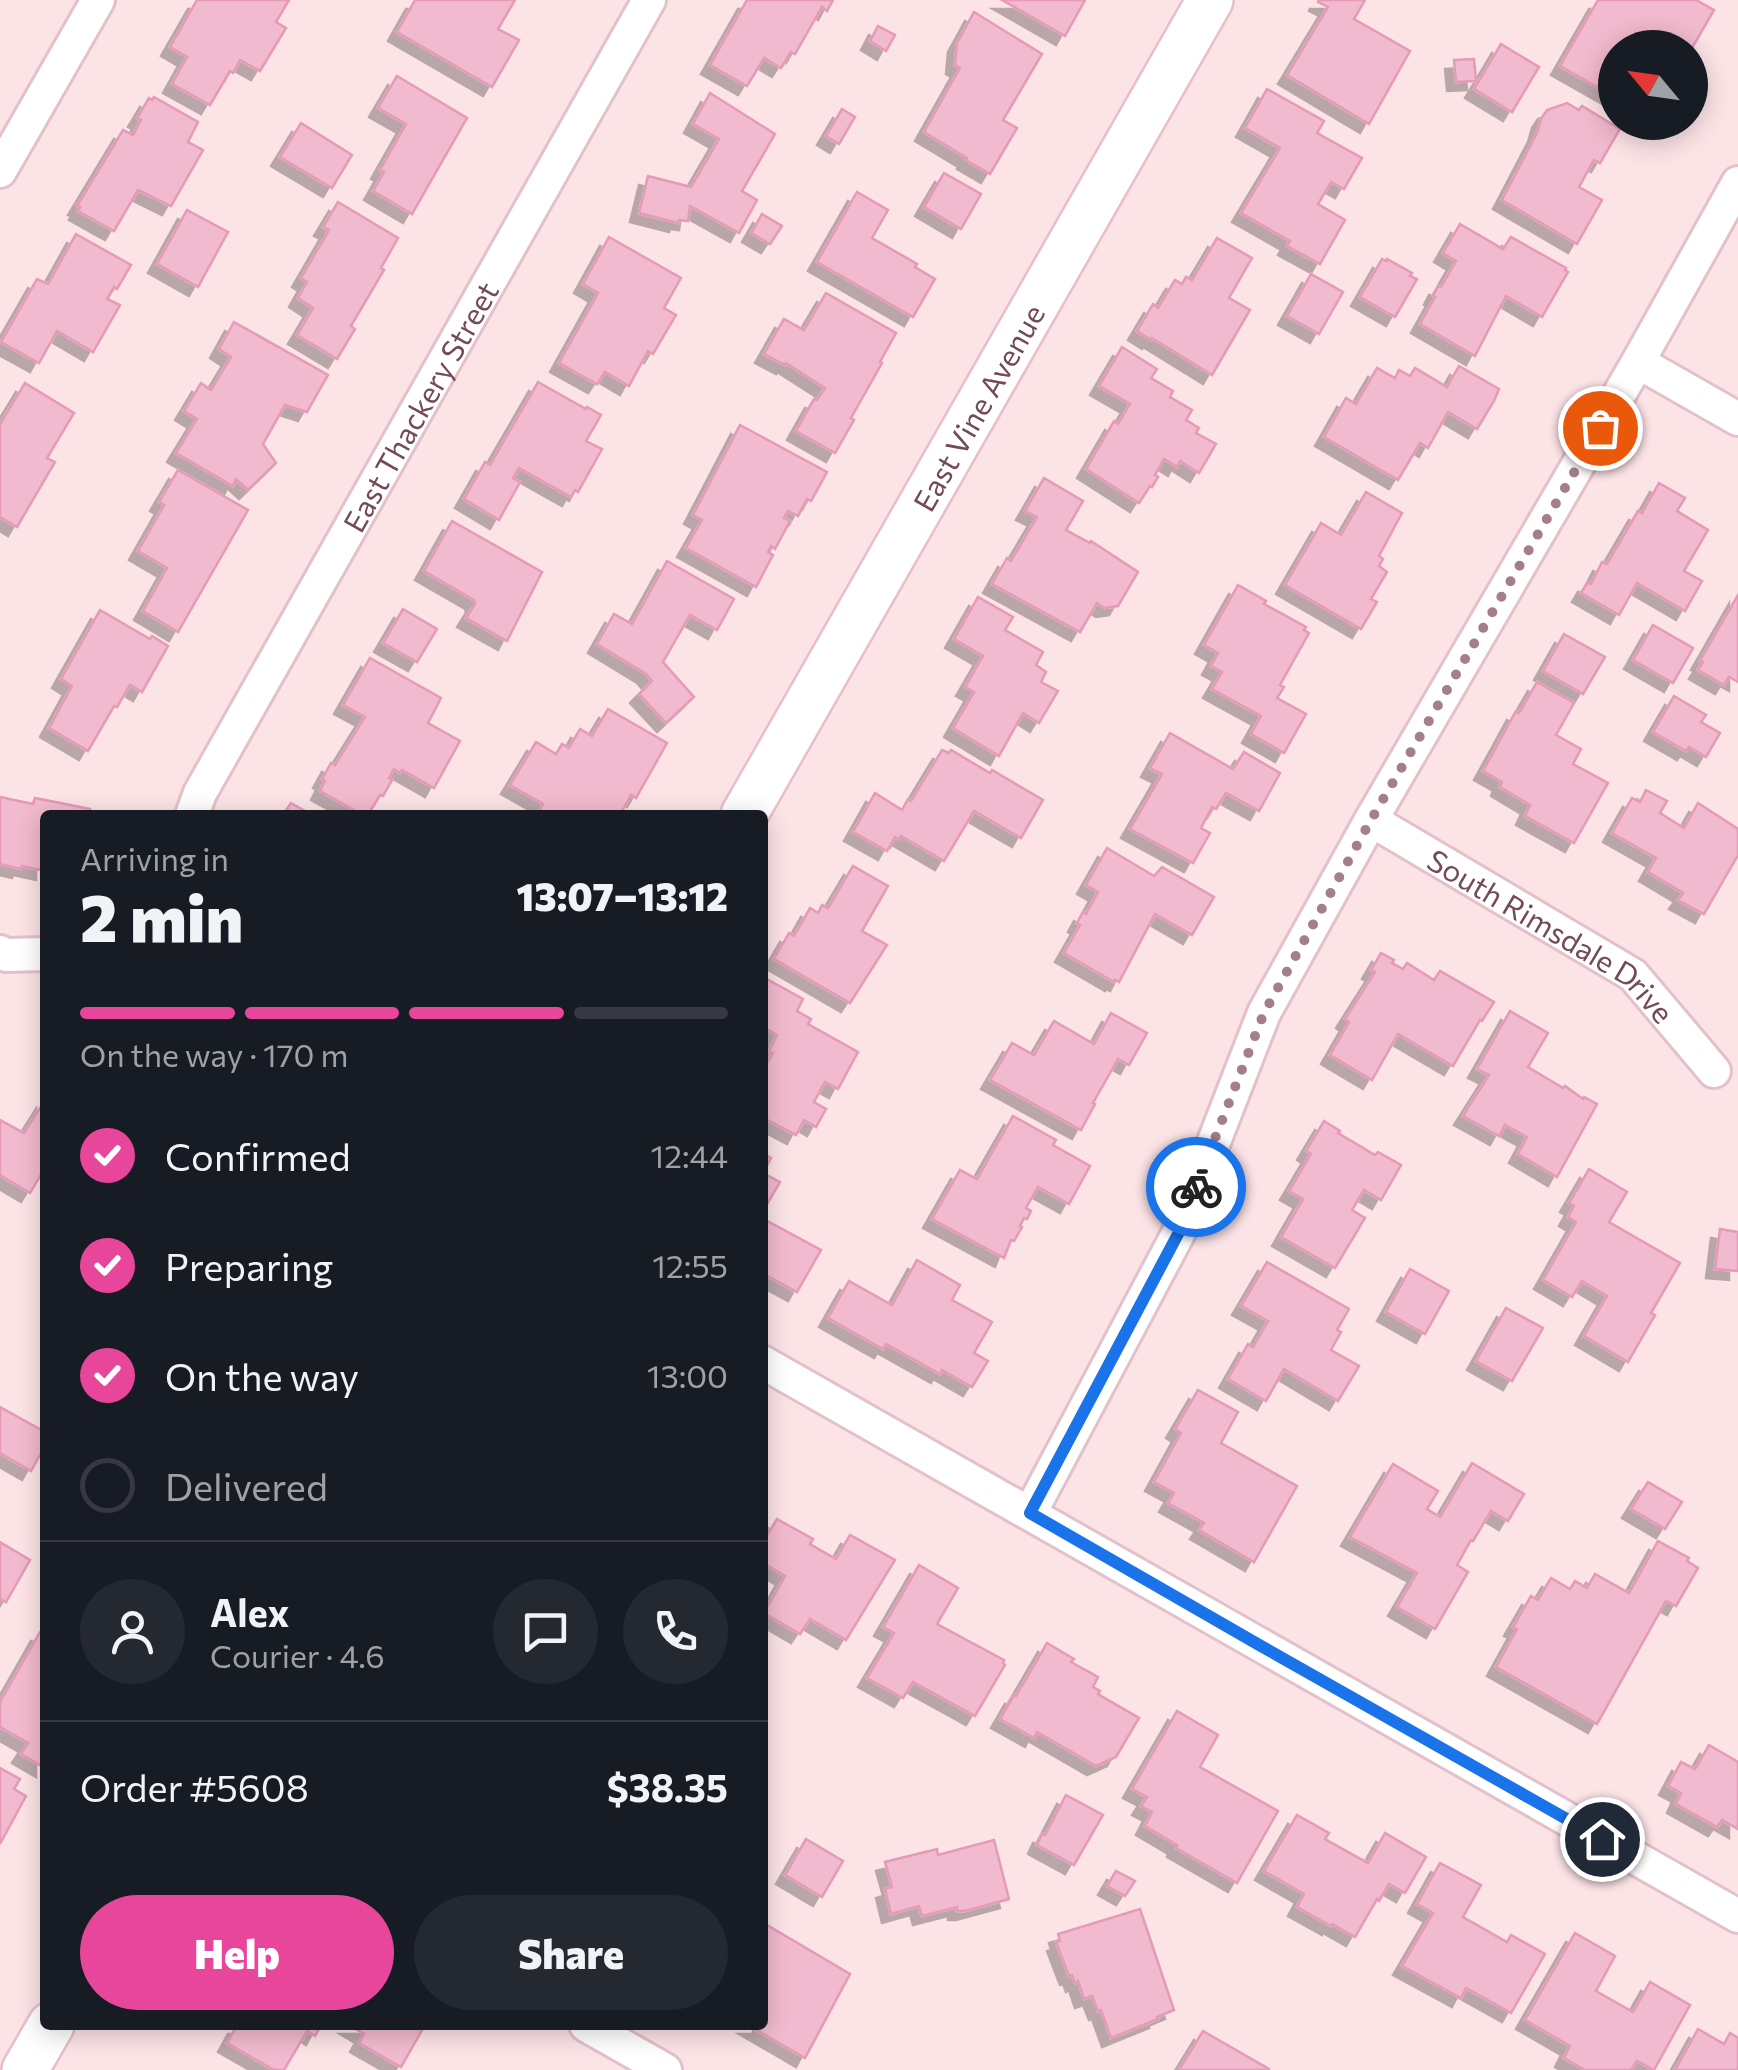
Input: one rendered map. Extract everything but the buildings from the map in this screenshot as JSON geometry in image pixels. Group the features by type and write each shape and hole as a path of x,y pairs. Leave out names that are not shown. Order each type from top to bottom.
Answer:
{"street":[{"path":"0,172 98,0"},
{"name":"East Thackery Street","path":"194,810 649,0"},
{"name":"East Vine Avenue","path":"747,810 1210,0"},
{"path":"1030,1513 1178,1234 1264,1013 1738,182"},
{"path":"1638,362 1738,419"},
{"name":"South Rimsdale Drive","path":"1371,820 1633,974 1714,1071"},
{"path":"0,952 40,954"},
{"path":"768,1365 1738,1916"},
{"path":"25,2070 47,2030"},
{"path":"595,2030 666,2070"}],"way so far":[{"path":"1196,1187 1264,1013 1371,820 1600,428"}],"route":[{"path":"1196,1187 1178,1234 1030,1513 1602,1839"}]}
